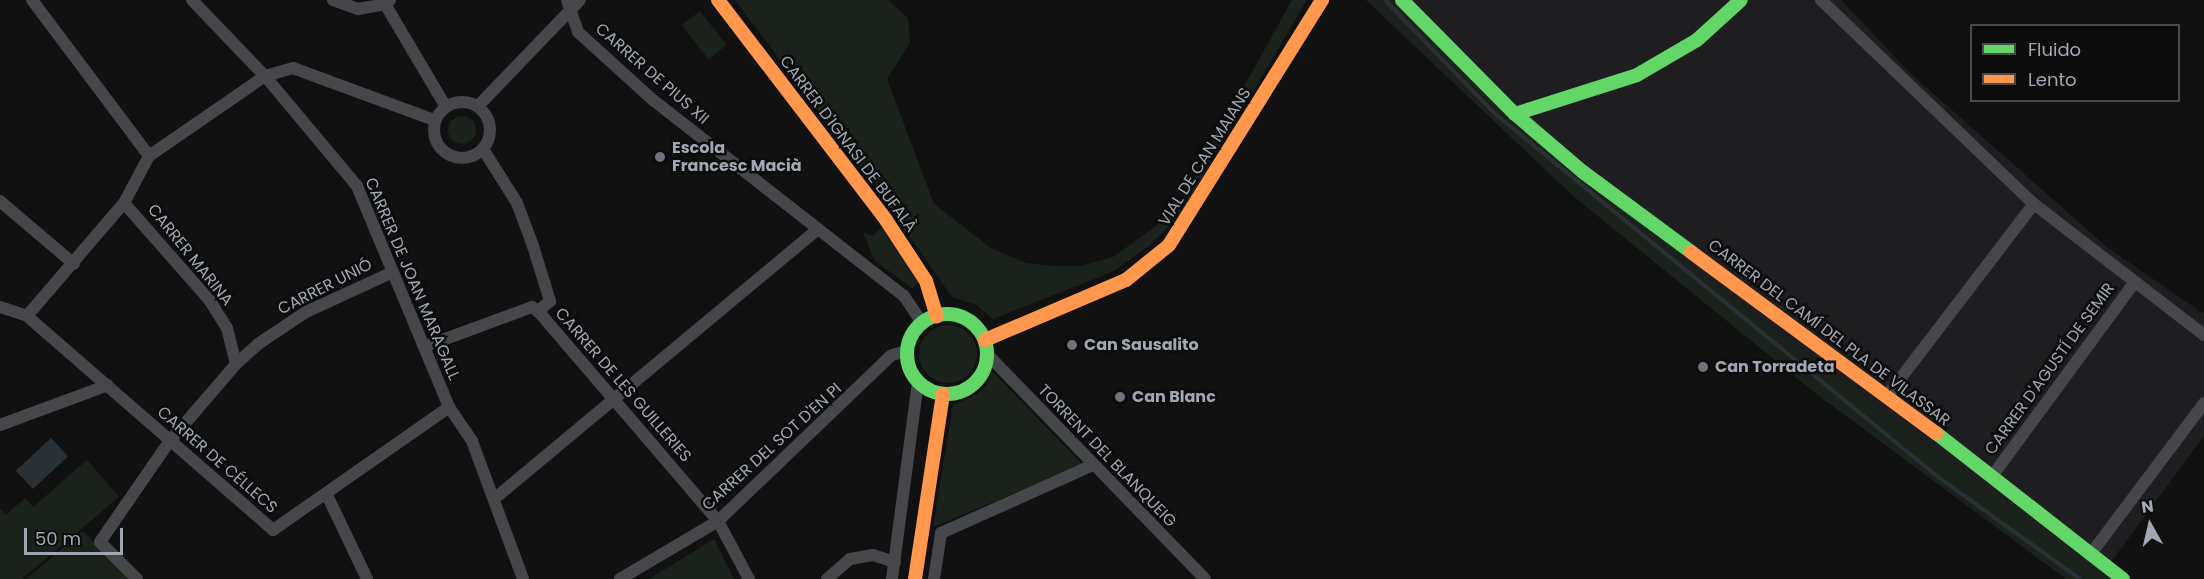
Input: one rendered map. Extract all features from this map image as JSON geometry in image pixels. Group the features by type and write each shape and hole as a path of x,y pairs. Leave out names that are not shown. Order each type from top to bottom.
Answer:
{"street":[{"path":"32,0 149,156"},
{"name":"CARRER DE JOAN MARAGALL","path":"192,0 265,76 357,186 426,346 449,407 472,441 523,579"},
{"path":"333,0 358,9 387,2 446,107"},
{"path":"478,106 568,4 580,0"},
{"name":"CARRER D'IGNASI DE BUFALÀ","path":"718,0 886,220 926,281 937,316"},
{"name":"VIAL DE CAN MAIANS","path":"985,340 1126,280 1169,245 1322,0"},
{"name":"CARRER DEL CAMÍ DEL PLA DE VILASSAR","path":"1402,0 1515,114 1583,172 1993,475 2090,555 2123,579"},
{"path":"1515,114 1637,75 1697,40 1741,0"},
{"path":"1821,0 2034,204 2204,335"},
{"name":"CARRER DE PIUS XII","path":"568,4 578,32 652,100 904,296 922,323"},
{"path":"27,316 124,203 149,156 265,76 293,68 434,120"},
{"path":"460,102 478,106 490,124 490,135 483,149 471,157 451,157 436,144 434,120 446,107 460,102"},
{"path":"483,149 517,203 533,246 550,301 538,311"},
{"path":"0,201 74,264"},
{"name":"CARRER MARINA","path":"124,203 210,301 227,328 236,364"},
{"path":"1887,396 2034,204"},
{"path":"494,499 818,229"},
{"name":"CARRER UNIÓ","path":"137,579 100,542 169,442 236,364 278,329 306,312 393,272"},
{"name":"CARRER D'AGUSTÍ DE SEMIR","path":"1993,475 2134,283"},
{"name":"CARRER DE CÉLLECS","path":"0,307 27,316 108,385 169,442 273,530 327,495 449,407"},
{"name":"CARRER DE LES GUILLERIES","path":"426,346 532,307 538,311 718,521 749,579"},
{"path":"892,579 918,382 908,362 908,351 915,331 922,323 937,316 959,316 970,321 985,340 987,354 982,373 970,387 943,394 918,382"},
{"name":"CARRER DEL SOT D'EN PI","path":"620,579 718,521 892,355 908,351"},
{"name":"TORRENT DEL BLANQUEIG","path":"987,354 1205,579"},
{"path":"0,425 108,385"},
{"path":"915,579 943,394"},
{"path":"2090,555 2204,403"},
{"path":"934,579 941,532 1093,465"},
{"path":"327,495 367,579"},
{"path":"827,579 850,559 873,555 895,562"}],"shaded area":[{"path":"735,0 888,0 908,18 910,43 887,79 934,204 991,248 1026,263 1081,266 1113,257 1174,213 1292,0 1307,0 1180,215 1149,246 1112,272 993,319 976,305 952,297 858,163"},
{"path":"1366,0 1394,0 1508,115 1746,309 2110,579 2066,579 1819,396 1572,195"},
{"path":"1394,0 1841,0 1909,72 2108,248 2204,314 2204,436 2102,574 1746,309 1508,115"},
{"path":"700,11 726,45 708,59 682,25"},
{"path":"462,116 472,120 476,130 472,140 462,144 452,140 448,130 452,120"},
{"path":"882,227 921,281 912,288 874,260 863,232 873,236"},
{"path":"948,325 959,327 972,338 977,354 975,365 964,378 948,383 937,381 924,370 919,354 921,343 932,330"},
{"path":"992,371 1083,465 933,527 953,405 977,394 987,385"},
{"path":"51,438 68,456 33,489 16,471"},
{"path":"87,460 119,497 22,579 0,579 0,508 6,515 25,498 33,507"},
{"path":"83,531 129,579 26,579"},
{"path":"714,539 734,579 649,579"}],"waterway":[{"path":"1385,0 1493,112 1938,477 2080,579"}],"traffic: fast":[{"path":"1402,0 1515,114 1583,172 1691,252"},
{"path":"1515,114 1637,75 1697,40 1741,0"},
{"path":"947,314 962,317 975,326 984,339 987,354 984,369 975,382 962,391 947,394 932,391 919,382 910,369 907,354 910,339 919,326 932,317 947,314"},
{"path":"1936,433 2123,579"}],"traffic: slow":[{"path":"718,0 886,220 926,281 937,316"},
{"path":"985,340 1126,280 1169,245 1322,0"},
{"path":"1691,252 1936,433"},
{"path":"915,579 943,394"}],"place":[{"name":"Escola Francesc Macià","path":"660,157"},
{"name":"Can Sausalito","path":"1072,345"},
{"name":"Can Torradeta","path":"1703,367"},
{"name":"Can Blanc","path":"1120,397"}]}
